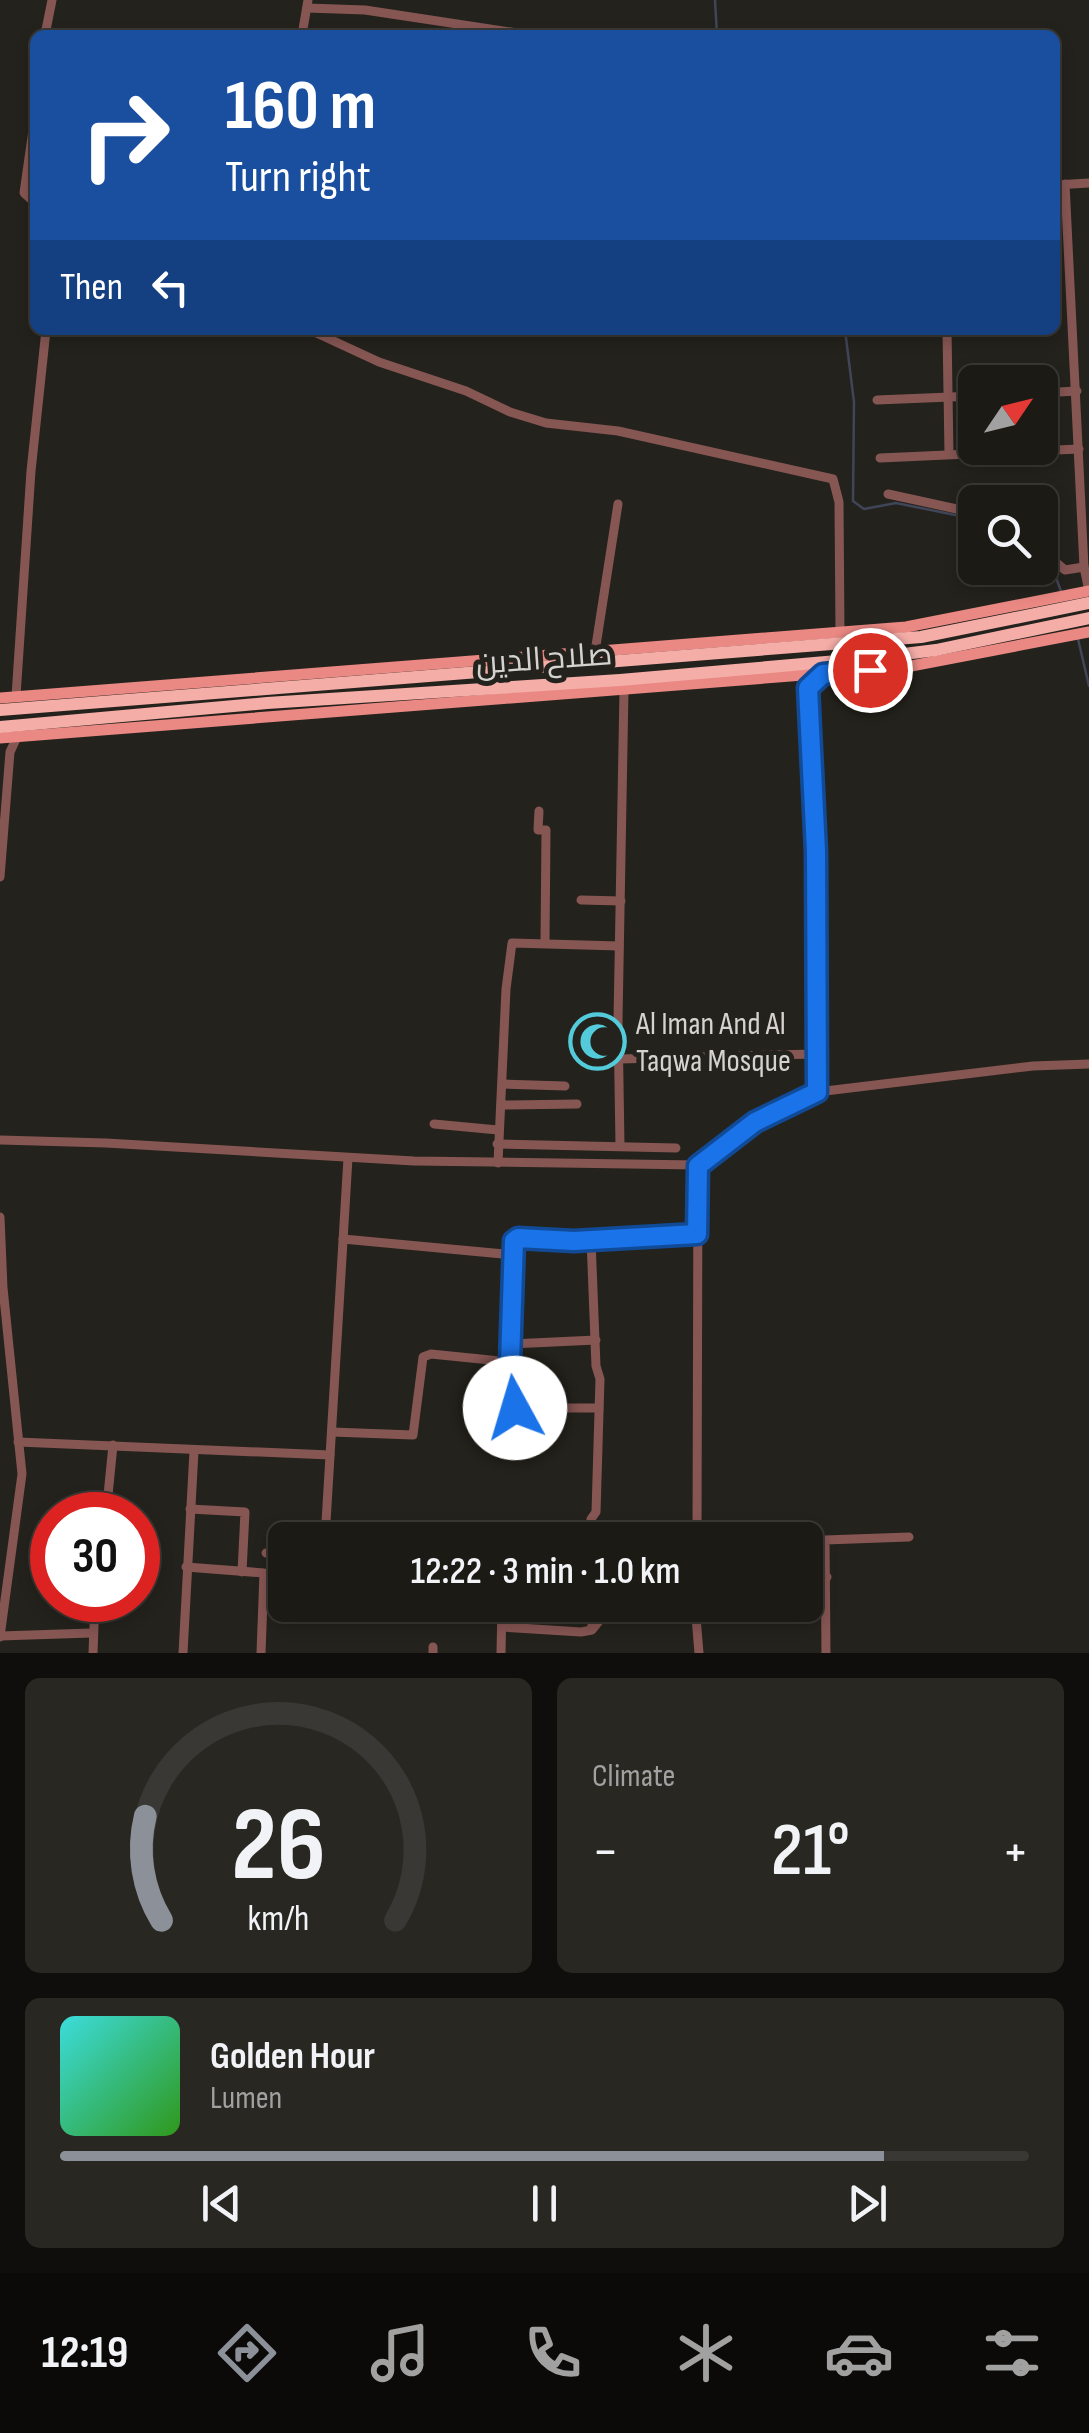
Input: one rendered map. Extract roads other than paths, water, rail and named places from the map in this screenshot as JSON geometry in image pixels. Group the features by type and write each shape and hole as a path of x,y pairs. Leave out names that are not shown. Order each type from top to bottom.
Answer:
{"highway":[{"name":"صلاح الدين","path":"0,710 921,637 1088,594"},
{"name":"صلاح الدين","path":"0,727 872,658 1060,631 1089,618"},
{"path":"369,697 369,689 376,682"},
{"path":"232,692 232,707"}],"main road":[{"path":"0,698 840,632 928,624 1054,604"},
{"path":"0,741 906,667 1060,631 1089,632"}],"street":[{"path":"46,30 52,0"},
{"path":"303,30 307,4 497,30"},
{"path":"30,151 24,193 30,198"},
{"path":"1088,594 1060,184 1089,183"},
{"path":"16,696 31,471 45,335"},
{"path":"321,335 379,362 466,390 510,412 546,423 618,431 833,478 839,502 840,632"},
{"path":"946,335 949,454"},
{"path":"1058,392 1077,391"},
{"path":"877,400 958,397"},
{"path":"880,458 1079,450"},
{"path":"888,494 958,508"},
{"path":"594,652 618,504"},
{"path":"1058,564 1065,570 1084,567"},
{"path":"817,1092 816,851 808,688 823,674"},
{"path":"788,677 808,688"},
{"path":"620,1146 624,690"},
{"path":"0,877 9,757 17,737"},
{"path":"0,741 9,757"},
{"path":"539,811 538,830 546,830 544,942"},
{"path":"581,900 620,901"},
{"path":"498,1163 506,989 512,943 619,946"},
{"path":"620,1059 815,1054"},
{"path":"0,1140 106,1142 348,1158 698,1166 755,1122 817,1092 1033,1066 1089,1064"},
{"path":"502,1084 565,1086"},
{"path":"501,1105 576,1104"},
{"path":"434,1124 498,1130"},
{"path":"498,1144 676,1148"},
{"path":"324,1522 348,1158"},
{"path":"697,1522 698,1166"},
{"path":"0,1217 22,1474 0,1636 92,1634"},
{"path":"600,1408 515,1408 518,1372 510,1362 514,1241 697,1234"},
{"path":"343,1239 514,1255"},
{"path":"591,1240 600,1408 592,1522"},
{"path":"511,1344 596,1340"},
{"path":"332,1432 413,1435 423,1357 431,1354 510,1362"},
{"path":"18,1442 330,1455"},
{"path":"108,1492 113,1445"},
{"path":"182,1653 194,1450"},
{"path":"190,1510 245,1512 242,1572"},
{"path":"826,1653 825,1540 909,1537"},
{"path":"186,1567 264,1573 261,1653"},
{"path":"93,1622 93,1653"},
{"path":"501,1653 502,1622"},
{"path":"592,1622 592,1630"},
{"path":"592,1630 598,1622"},
{"path":"696,1622 699,1653"},
{"path":"502,1627 592,1630"}],"waterway":[{"path":"715,0 717,30"},
{"path":"846,335 854,402 853,501 864,509 896,503 958,516"},
{"path":"1058,583 1062,594"},
{"path":"1078,639 1089,686"}],"place":[{"name":"Al Iman And Al Taqwa Mosque","path":"597,1041"}]}
